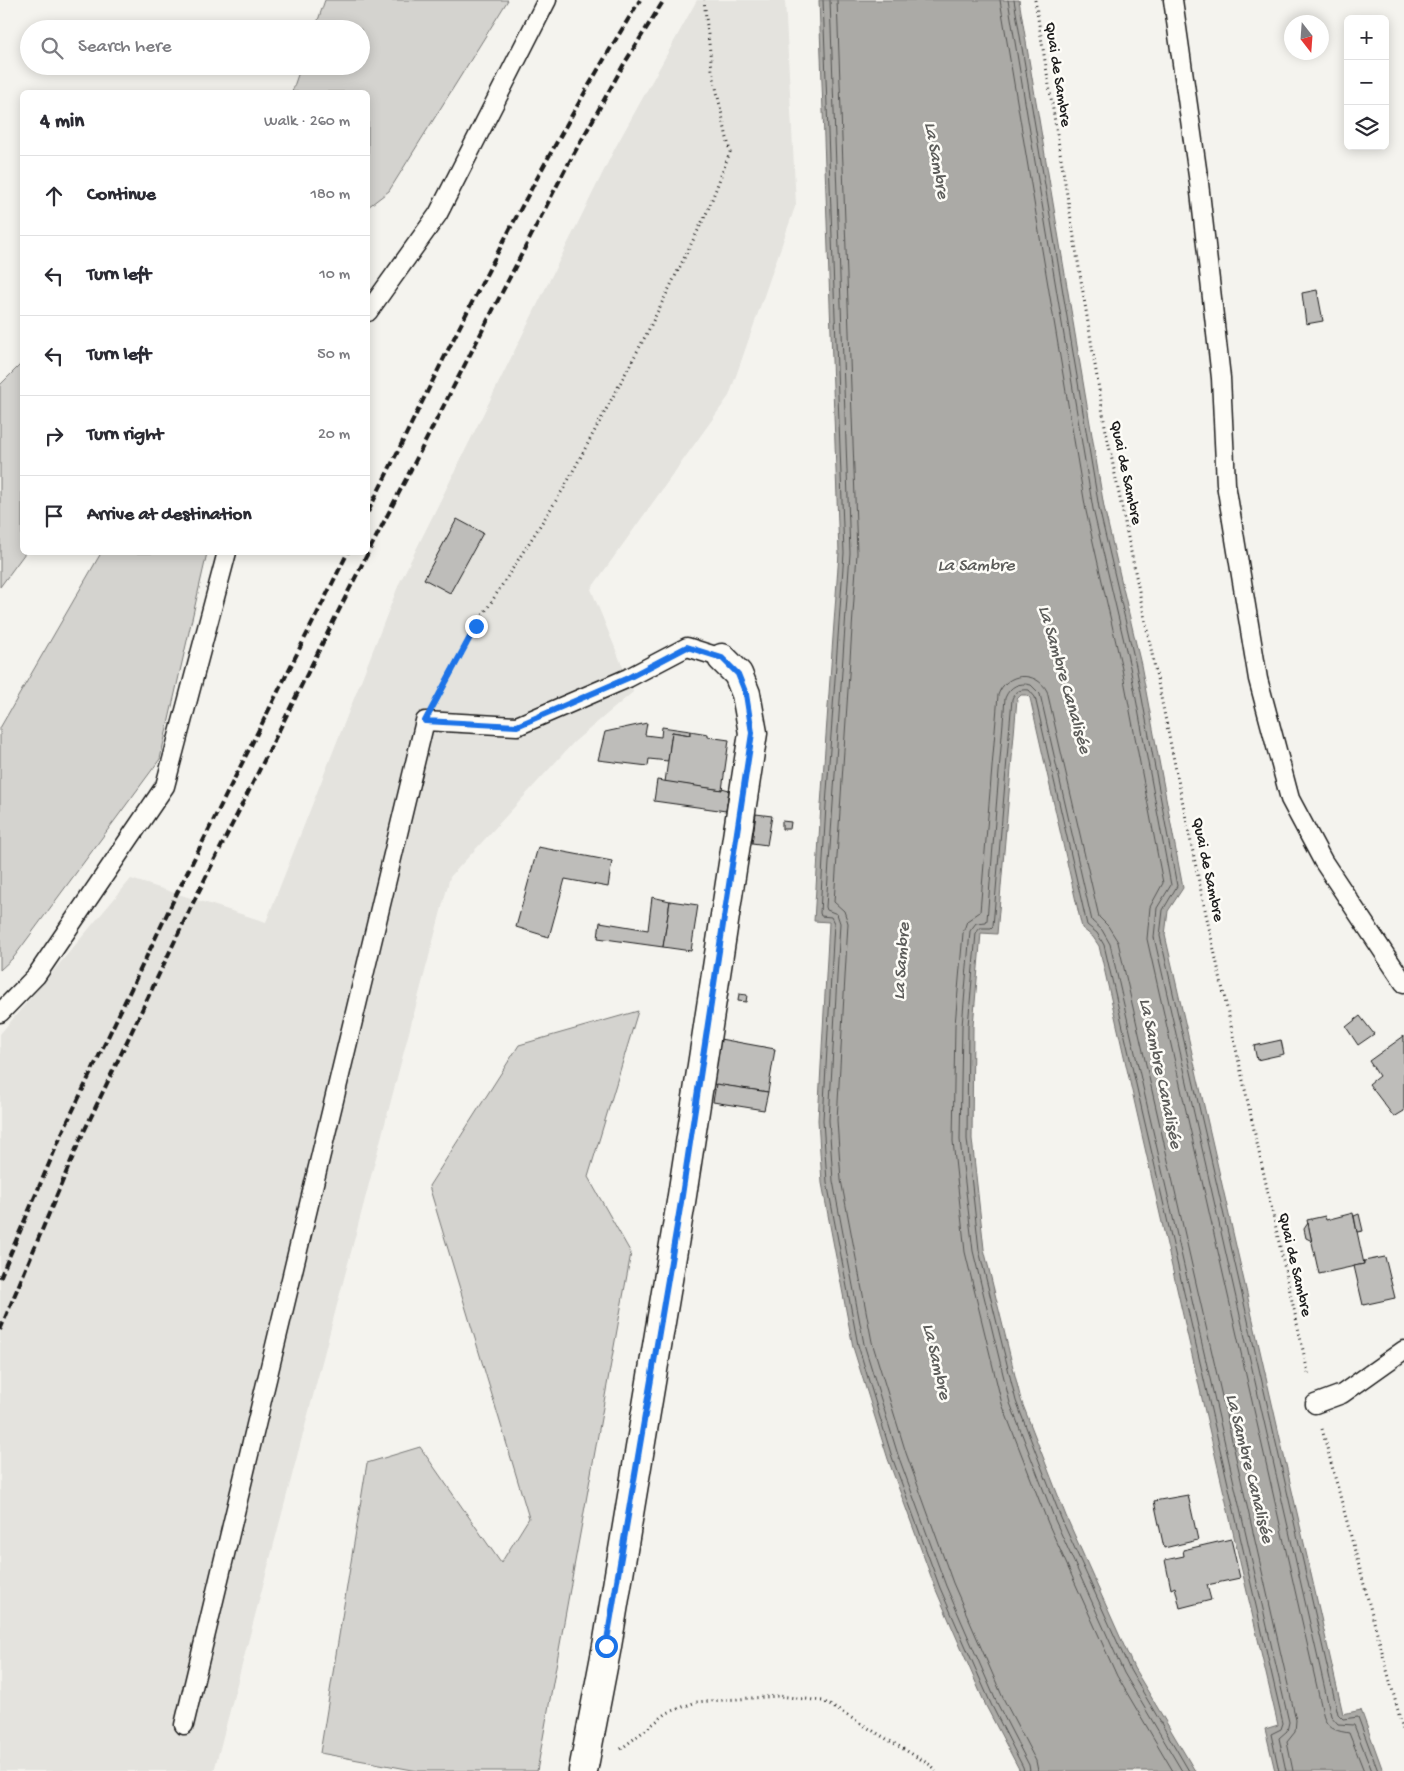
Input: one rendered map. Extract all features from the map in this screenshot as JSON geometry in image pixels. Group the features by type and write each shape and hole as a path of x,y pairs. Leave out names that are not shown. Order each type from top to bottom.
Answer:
{"street":[{"path":"583,1771 681,1202 752,733 746,694 738,674 722,658"}],"lane":[{"path":"370,309 438,214 547,0"},
{"path":"1173,0 1199,183 1220,368 1226,484 1258,679 1290,799 1323,861 1404,983"},
{"path":"0,1013 36,976 165,786 226,555"},
{"path":"184,1724 425,721 517,726 628,678 687,647 722,658"},
{"path":"1315,1404 1342,1394 1404,1350"}],"path":[{"path":"425,721 476,626 564,488 646,335 708,210 730,152 712,69 704,0"},
{"name":"Quai de Sambre","path":"1035,0 1105,426 1202,896 1315,1404 1404,1733"},
{"path":"617,1753 667,1713 696,1702 779,1696 823,1701 924,1761 936,1771"}],"shaded area":[{"path":"325,0 508,0 389,191 370,205 370,90 293,90 298,75 370,75 370,20 318,20"},
{"path":"697,0 785,0 796,204 729,396 591,589 633,692 574,742 450,877 214,1771 0,1771 0,1034 131,879 266,922 399,584 615,148"},
{"path":"20,365 20,555 24,555 0,587 0,385"},
{"path":"100,555 207,555 160,759 14,957 0,970 0,728"},
{"path":"638,1011 588,1177 631,1253 537,1771 418,1771 320,1753 367,1463 420,1447 501,1563 529,1518 429,1186 519,1045"}],"water":[{"path":"819,0 1019,0 1104,507 1141,665 1183,888 1168,911 1165,935 1343,1714 1361,1710 1383,1771 1275,1771 1265,1729 1278,1725 1099,946 1093,937 1082,928 1030,698 1027,695 1021,695 1017,699 997,934 981,933 973,1026 972,1139 984,1249 1021,1400 1066,1516 1134,1668 1195,1771 1020,1771 986,1706 936,1590 888,1459 853,1347 822,1183 818,1120 829,922 814,921 839,553"}],"building":[{"path":"1317,290 1323,321 1306,324 1302,293"},
{"path":"457,519 483,533 450,593 424,579"},
{"path":"647,723 645,735 661,737 662,727 690,731 690,735 672,732 668,761 649,759 648,766 598,760 605,732"},
{"path":"690,731 708,734 708,737 729,740 722,790 665,782 672,732 690,735"},
{"path":"657,780 729,790 726,811 654,801"},
{"path":"756,814 772,816 767,845 752,843"},
{"path":"782,821 791,822 790,829 782,829"},
{"path":"538,847 612,861 608,887 565,879 549,937 516,927"},
{"path":"652,897 670,901 663,947 598,938 600,922 648,930"},
{"path":"670,901 698,905 691,951 663,947"},
{"path":"739,994 747,995 746,1002 738,1001"},
{"path":"1360,1016 1374,1034 1358,1045 1346,1027"},
{"path":"1404,1036 1404,1111 1394,1117 1369,1084 1379,1076 1369,1061"},
{"path":"720,1039 775,1049 768,1092 713,1084"},
{"path":"1281,1040 1284,1054 1257,1060 1254,1046"},
{"path":"716,1084 768,1092 764,1110 713,1102"},
{"path":"1353,1213 1364,1264 1319,1274 1307,1220 1325,1216 1326,1220"},
{"path":"1359,1214 1363,1231 1357,1232 1354,1216"},
{"path":"1308,1223 1312,1241 1306,1238 1304,1229"},
{"path":"1385,1257 1395,1298 1363,1305 1354,1266 1364,1264 1364,1261"},
{"path":"1188,1495 1198,1540 1164,1548 1154,1501"},
{"path":"1231,1539 1240,1578 1207,1585 1211,1600 1180,1608 1175,1587 1171,1589 1165,1560 1184,1556 1183,1550"}],"railway":[{"path":"370,508 465,317 532,188 566,125 640,0"},
{"path":"370,549 566,168 624,64 664,0"},
{"path":"0,1278 63,1131 176,895 346,555"},
{"path":"0,1330 79,1142 192,905 367,555"}],"route":[{"path":"476,626 425,721 517,726 628,678 687,647 722,658 738,674 746,694 752,733 681,1202 606,1646"}],"water label":[{"name":"La Sambre","path":"938,160"},
{"name":"La Sambre","path":"976,564"},
{"name":"La Sambre Canalisée","path":"1066,679"},
{"name":"La Sambre","path":"900,961"},
{"name":"La Sambre Canalisée","path":"1162,1073"},
{"name":"La Sambre","path":"938,1361"},
{"name":"La Sambre Canalisée","path":"1251,1468"}]}
